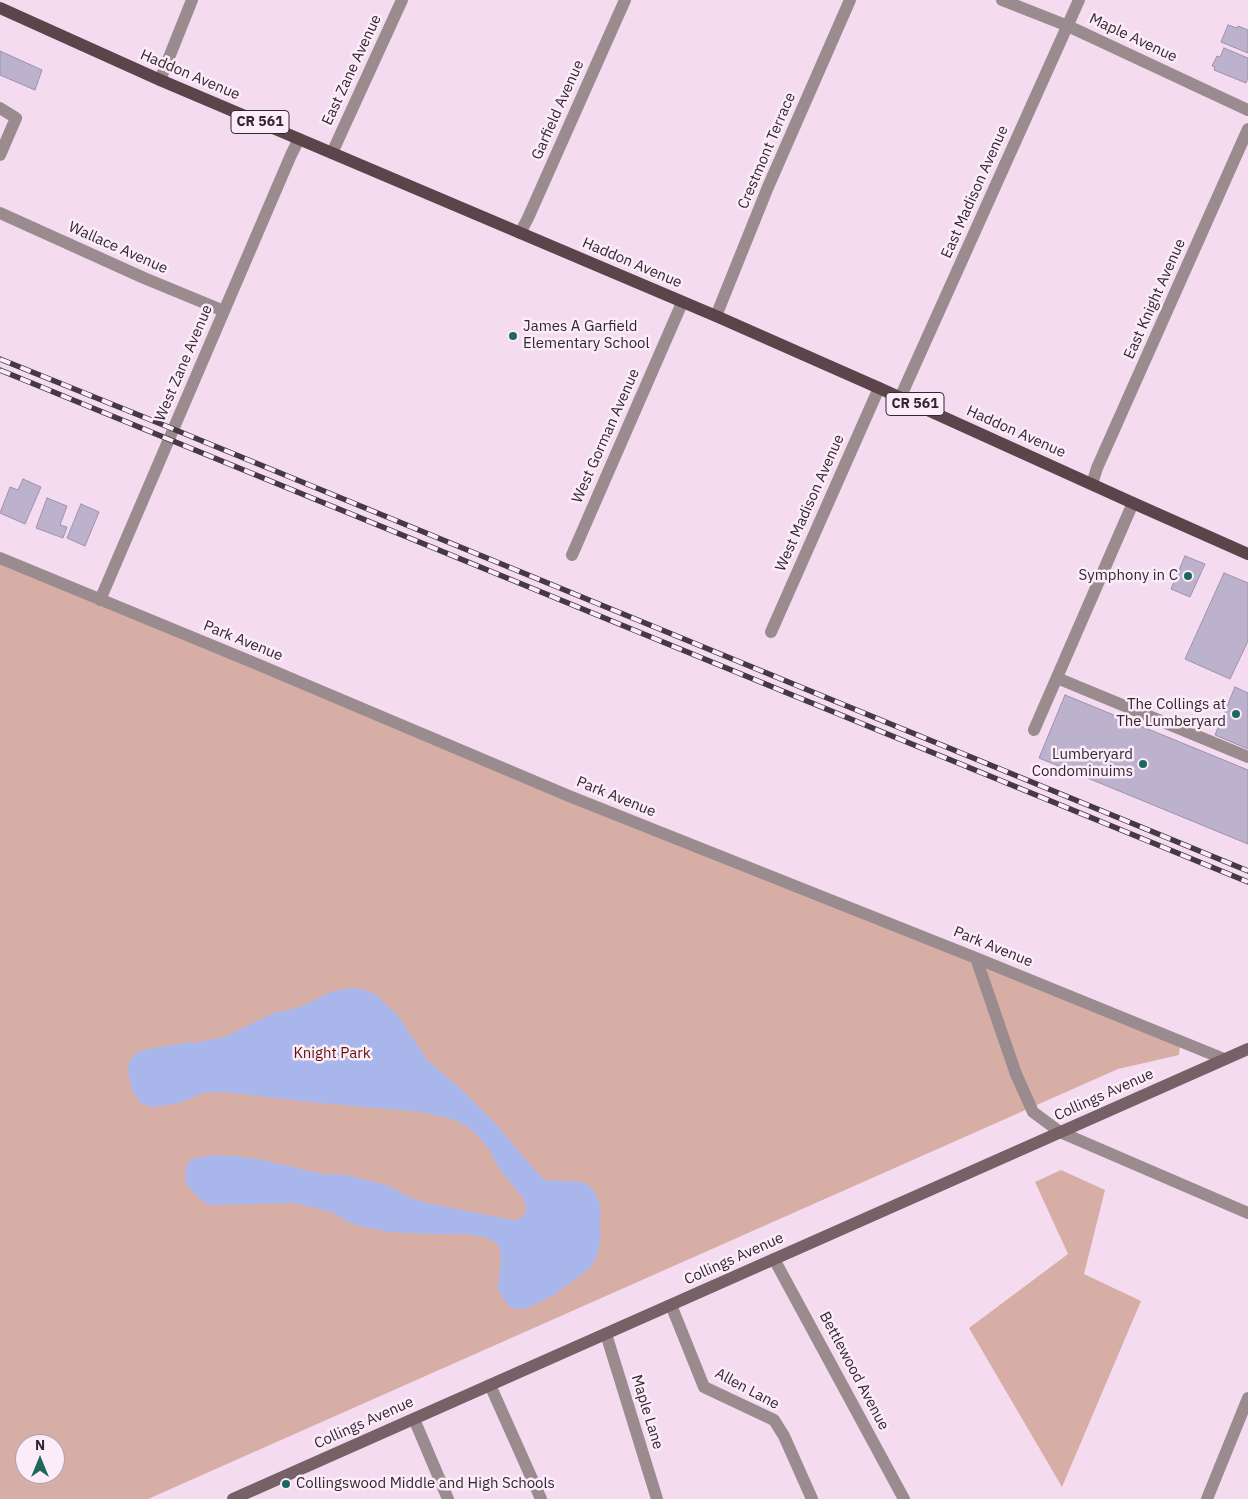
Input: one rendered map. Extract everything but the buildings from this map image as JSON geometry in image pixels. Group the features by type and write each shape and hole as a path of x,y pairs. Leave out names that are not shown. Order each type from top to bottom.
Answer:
{"main road":[{"name":"Haddon Avenue","path":"0,8 160,80 716,316 1248,554"},
{"name":"Collings Avenue","path":"233,1499 1248,1049"}],"street":[{"path":"160,80 192,0"},
{"name":"East Zane Avenue","path":"332,153 402,0"},
{"name":"Garfield Avenue","path":"520,233 625,0"},
{"name":"Crestmont Terrace","path":"716,316 768,187 850,0"},
{"name":"Maple Avenue","path":"1002,0 1068,26 1248,110"},
{"name":"East Madison Avenue","path":"900,398 1079,0"},
{"path":"0,108 16,118 0,155"},
{"name":"East Knight Avenue","path":"1092,484 1248,129"},
{"name":"West Zane Avenue","path":"100,600 299,139"},
{"name":"Wallace Avenue","path":"0,214 144,278 224,311"},
{"name":"West Gorman Avenue","path":"572,555 682,303"},
{"name":"West Madison Avenue","path":"771,632 879,388"},
{"path":"1034,730 1133,503"},
{"name":"Park Avenue","path":"0,558 569,796 1224,1059"},
{"path":"1057,678 1248,757"},
{"path":"976,958 1016,1074 1032,1112 1060,1132 1248,1213"},
{"name":"Bettlewood Avenue","path":"774,1259 904,1499"},
{"name":"Allen Lane","path":"671,1305 704,1387 774,1420 784,1436 812,1499"},
{"name":"Maple Lane","path":"606,1334 657,1499"},
{"path":"490,1385 541,1499"},
{"path":"1208,1499 1248,1398"},
{"path":"414,1419 448,1499"}],"green space":[{"name":"Knight Park","path":"0,559 1180,1042 1179,1055 1118,1069 148,1499 0,1499"},
{"path":"1061,1170 1105,1190 1084,1274 1141,1301 1062,1487 969,1328 1068,1254 1035,1182"}],"water":[{"path":"354,988 375,994 399,1017 427,1060 460,1088 497,1125 545,1180 583,1182 593,1189 600,1205 600,1241 596,1258 590,1268 555,1294 533,1306 516,1309 505,1302 498,1288 501,1258 499,1247 490,1239 462,1234 390,1232 350,1223 332,1212 294,1203 211,1205 203,1202 190,1189 186,1182 185,1174 188,1163 192,1159 215,1155 234,1156 258,1159 323,1174 347,1175 386,1185 411,1198 427,1203 512,1220 517,1220 525,1214 526,1206 523,1198 499,1168 488,1148 468,1127 457,1121 421,1112 224,1092 203,1093 176,1104 151,1107 141,1103 132,1090 128,1072 129,1062 134,1055 143,1050 224,1037 274,1013 300,1007 333,991"}],"railway":[{"path":"0,359 1248,871"},
{"path":"0,370 1248,882"}],"place":[{"name":"James A Garfield Elementary School","path":"513,336"},
{"name":"Symphony in C","path":"1188,576"},
{"name":"The Collings at The Lumberyard","path":"1236,714"},
{"name":"Lumberyard Condominuims","path":"1143,764"},
{"name":"Collingswood Middle and High Schools","path":"286,1484"}]}
